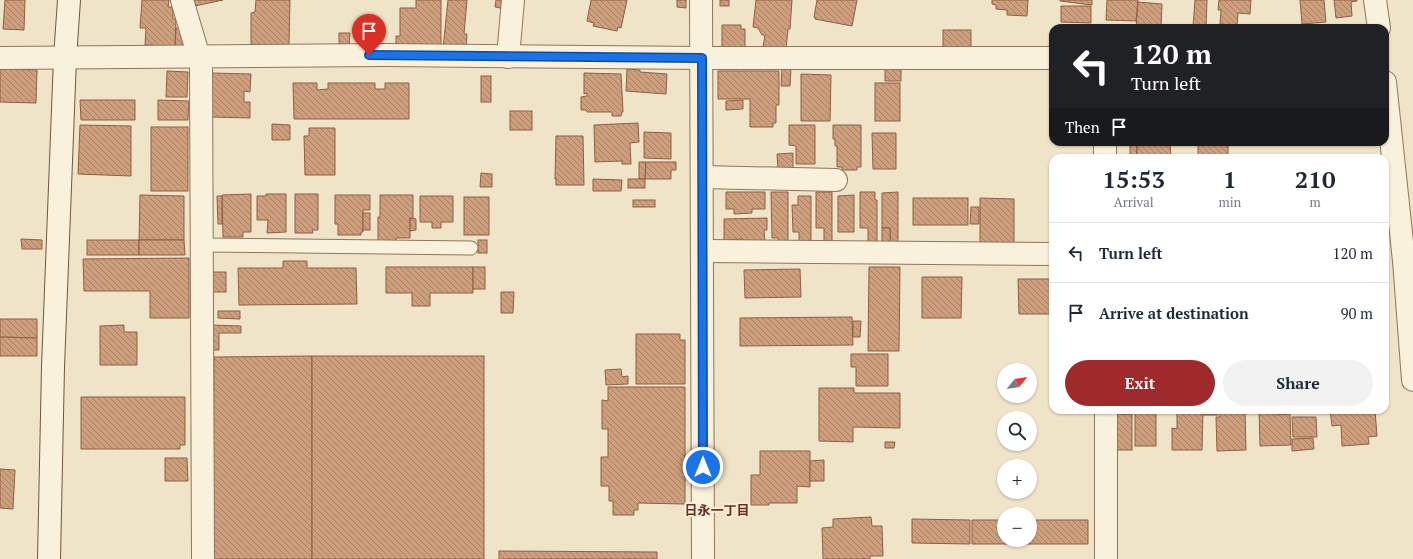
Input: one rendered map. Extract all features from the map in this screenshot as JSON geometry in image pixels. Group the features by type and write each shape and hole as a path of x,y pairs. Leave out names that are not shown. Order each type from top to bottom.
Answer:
{"street":[{"path":"49,559 53,367 65,58 69,0"},
{"path":"182,0 201,64 203,559"},
{"path":"508,57 513,0"},
{"path":"701,0 703,559"},
{"path":"0,58 199,58 385,55 702,58 1049,58"},
{"path":"1389,118 1404,261 1413,380"},
{"path":"1389,177 1394,163"},
{"path":"702,177 836,180"},
{"path":"703,251 1049,254"},
{"path":"1106,414 1106,559"}],"lane":[{"path":"202,245 471,248"}],"building":[{"path":"5,0 25,0 24,30 3,29"},
{"path":"142,0 169,0 168,7 173,7 173,19 176,19 175,46 145,45 146,28 140,28"},
{"path":"193,0 223,0 195,6"},
{"path":"256,0 290,0 289,45 251,45 251,13 255,12"},
{"path":"416,0 441,0 441,50 396,49 396,36 400,36 400,8 416,8"},
{"path":"448,0 467,0 464,34 467,34 466,49 443,48"},
{"path":"496,0 507,0 506,9 495,7"},
{"path":"591,0 627,0 621,28 618,27 617,31 593,26 594,23 587,21"},
{"path":"677,0 686,0 686,8 677,7"},
{"path":"720,0 729,0 729,6 720,6"},
{"path":"756,0 792,0 790,29 788,29 786,49 763,47 765,35 762,35 758,28 753,27"},
{"path":"817,0 857,0 852,26 815,19 814,17"},
{"path":"992,0 1028,0 1027,16 1007,15 1007,10 996,9 996,5 992,4"},
{"path":"1092,0 1092,5 1060,1"},
{"path":"1107,0 1138,0 1136,21 1106,20"},
{"path":"1195,0 1207,0 1206,24 1193,24"},
{"path":"1219,0 1251,0 1250,14 1238,13 1237,24 1220,24 1221,10 1218,10"},
{"path":"1300,0 1324,0 1326,22 1302,24"},
{"path":"1334,0 1357,0 1351,2 1352,16 1336,18"},
{"path":"1138,2 1162,4 1161,24 1136,24"},
{"path":"1061,6 1091,6 1091,23 1061,22"},
{"path":"722,25 741,25 741,29 745,29 745,48 722,47"},
{"path":"176,28 181,28 187,47 175,46"},
{"path":"361,30 373,31 373,45 360,45"},
{"path":"943,30 971,30 971,51 943,51"},
{"path":"339,33 350,33 349,47 339,47"},
{"path":"901,67 901,81 885,81 885,68"},
{"path":"782,68 791,68 790,86 781,86"},
{"path":"0,69 37,70 36,103 0,102"},
{"path":"627,69 640,70 640,72 667,74 666,94 626,91"},
{"path":"167,71 188,72 187,97 166,97"},
{"path":"718,71 779,71 779,105 776,105 776,123 773,123 773,127 750,127 750,99 718,99"},
{"path":"212,73 251,74 250,92 244,91 244,102 250,102 250,118 211,117"},
{"path":"584,73 621,74 623,112 621,116 612,116 612,112 587,112 586,110 581,110 581,97 587,96 587,93 584,94"},
{"path":"801,74 831,75 830,121 801,121"},
{"path":"481,76 491,76 491,102 481,102"},
{"path":"293,83 317,83 317,90 328,89 328,83 375,83 375,89 385,89 385,83 409,83 409,119 294,119"},
{"path":"875,83 900,83 900,121 875,121"},
{"path":"80,100 135,100 135,120 81,120"},
{"path":"158,100 189,101 188,120 158,120"},
{"path":"743,100 743,109 726,110 726,101"},
{"path":"510,111 532,111 532,130 510,130"},
{"path":"638,123 639,142 630,143 631,164 622,164 622,161 595,162 594,125"},
{"path":"272,124 290,125 290,140 272,140"},
{"path":"80,125 131,126 131,176 78,174"},
{"path":"789,125 815,125 815,164 796,164 796,146 789,145"},
{"path":"833,125 861,125 861,167 857,167 857,170 842,170 842,167 837,167 837,146 835,146 835,139 833,139"},
{"path":"151,127 188,127 188,191 151,191"},
{"path":"309,128 335,128 335,175 305,175 304,136 309,136"},
{"path":"644,132 671,133 671,159 644,158"},
{"path":"872,133 896,133 896,169 873,169"},
{"path":"556,136 583,136 584,185 556,185"},
{"path":"1130,146 1137,146 1137,154 1130,154"},
{"path":"1137,146 1170,146 1171,154 1137,154"},
{"path":"1198,146 1228,146 1228,154 1198,154"},
{"path":"793,153 793,169 778,169 777,154"},
{"path":"639,162 646,162 645,179 639,179"},
{"path":"646,162 676,162 676,170 671,170 671,179 645,179"},
{"path":"481,173 492,174 492,187 480,187"},
{"path":"593,179 622,180 621,191 593,191"},
{"path":"628,179 645,179 645,188 628,188"},
{"path":"726,192 765,192 765,209 752,209 752,213 734,214 734,209 726,209"},
{"path":"771,192 788,192 788,241 779,241 778,238 772,238"},
{"path":"816,192 832,192 832,243 824,243 824,228 816,228"},
{"path":"860,192 875,192 875,200 877,200 877,243 868,243 868,228 860,228"},
{"path":"898,192 898,242 890,242 890,228 882,228 882,193"},
{"path":"251,194 251,232 243,232 243,237 223,237 222,195"},
{"path":"266,194 286,194 286,232 267,233 268,220 257,220 257,196 266,196"},
{"path":"295,194 318,194 318,230 312,230 313,233 295,233"},
{"path":"140,195 184,196 184,240 139,240"},
{"path":"335,195 370,195 370,210 363,210 363,232 361,232 361,235 338,235 338,224 335,224"},
{"path":"380,195 413,195 413,219 410,218 410,238 396,238 396,241 378,241"},
{"path":"854,195 854,232 838,232 838,196"},
{"path":"217,196 222,196 222,224 218,224"},
{"path":"420,196 453,196 453,222 441,222 441,228 432,228 432,222 420,222"},
{"path":"798,196 811,196 811,242 799,242 799,232 793,232 792,205 798,205"},
{"path":"464,197 489,197 489,235 464,235"},
{"path":"913,198 968,198 968,225 913,225"},
{"path":"980,198 1014,199 1014,244 980,244"},
{"path":"633,200 655,200 655,207 633,207"},
{"path":"971,207 979,207 979,224 970,224"},
{"path":"363,213 370,213 370,230 363,230"},
{"path":"410,218 416,219 416,230 410,231"},
{"path":"767,218 767,230 764,230 765,242 743,243 743,239 724,240 724,219"},
{"path":"882,228 890,228 890,242 882,242"},
{"path":"21,239 42,240 42,249 22,249"},
{"path":"87,240 139,240 139,255 87,255"},
{"path":"139,240 184,240 185,255 139,255"},
{"path":"478,240 487,240 487,253 478,253"},
{"path":"189,258 189,318 150,318 150,291 84,291 83,259"},
{"path":"283,261 307,261 307,268 356,268 357,304 239,305 238,268 283,268"},
{"path":"386,267 473,267 473,293 430,293 430,306 412,306 412,293 386,293"},
{"path":"473,267 485,267 485,289 473,289"},
{"path":"869,267 900,267 899,351 868,351"},
{"path":"800,269 801,297 745,298 744,270"},
{"path":"210,272 226,272 226,292 210,292"},
{"path":"922,277 962,277 961,318 922,318"},
{"path":"1018,279 1049,279 1049,314 1019,314"},
{"path":"501,292 514,292 513,313 501,313"},
{"path":"218,311 240,311 240,319 218,318"},
{"path":"852,317 853,345 740,346 740,318"},
{"path":"0,319 37,319 37,338 0,337"},
{"path":"853,321 861,321 860,337 853,337"},
{"path":"124,325 124,332 137,332 137,365 100,365 100,326"},
{"path":"210,325 241,326 241,333 219,333 219,350 211,350"},
{"path":"636,334 680,334 680,340 685,340 685,384 636,384"},
{"path":"0,337 37,338 37,356 0,356"},
{"path":"851,354 888,354 888,386 856,386 856,367 851,367"},
{"path":"312,356 312,559 213,559 214,357"},
{"path":"312,356 484,356 484,559 312,559"},
{"path":"621,369 622,377 628,376 628,384 606,385 605,370"},
{"path":"608,387 685,387 685,504 638,503 638,510 634,510 634,515 613,515 613,501 609,501 609,486 601,486 601,457 608,457 608,429 602,429 602,400 608,401"},
{"path":"819,388 854,388 854,393 900,393 900,428 853,427 853,442 819,441"},
{"path":"81,397 185,397 185,445 180,445 180,449 81,449"},
{"path":"1114,414 1132,414 1132,450 1114,450"},
{"path":"1135,414 1156,414 1156,446 1135,446"},
{"path":"1177,414 1203,414 1202,450 1172,450 1172,428 1177,429"},
{"path":"1204,414 1218,414 1218,415"},
{"path":"1220,414 1245,414 1246,450 1217,451 1216,417 1220,417"},
{"path":"1259,414 1290,414 1291,445 1260,446"},
{"path":"1330,414 1375,414 1377,436 1368,437 1369,444 1342,446 1341,425 1332,426"},
{"path":"1292,417 1316,417 1317,437 1293,437"},
{"path":"1313,438 1314,449 1292,451 1292,439"},
{"path":"885,442 895,442 894,448 885,448"},
{"path":"760,451 810,451 810,487 797,486 797,503 769,503 769,505 751,505 751,475 760,475"},
{"path":"165,458 187,458 188,481 165,481"},
{"path":"824,460 824,481 810,481 810,461"},
{"path":"0,469 15,470 13,509 0,508"},
{"path":"871,517 872,526 882,526 883,556 870,556 870,559 823,559 822,528 833,527 833,519"},
{"path":"912,519 970,520 970,544 912,543"},
{"path":"972,520 997,520 997,544 972,544"},
{"path":"1037,520 1088,520 1088,544 1037,544"},
{"path":"499,551 657,552 657,559 499,559"}],"district":[{"name":"日永一丁目","path":"717,510"}],"route":[{"path":"369,55 702,58 703,467"}]}
